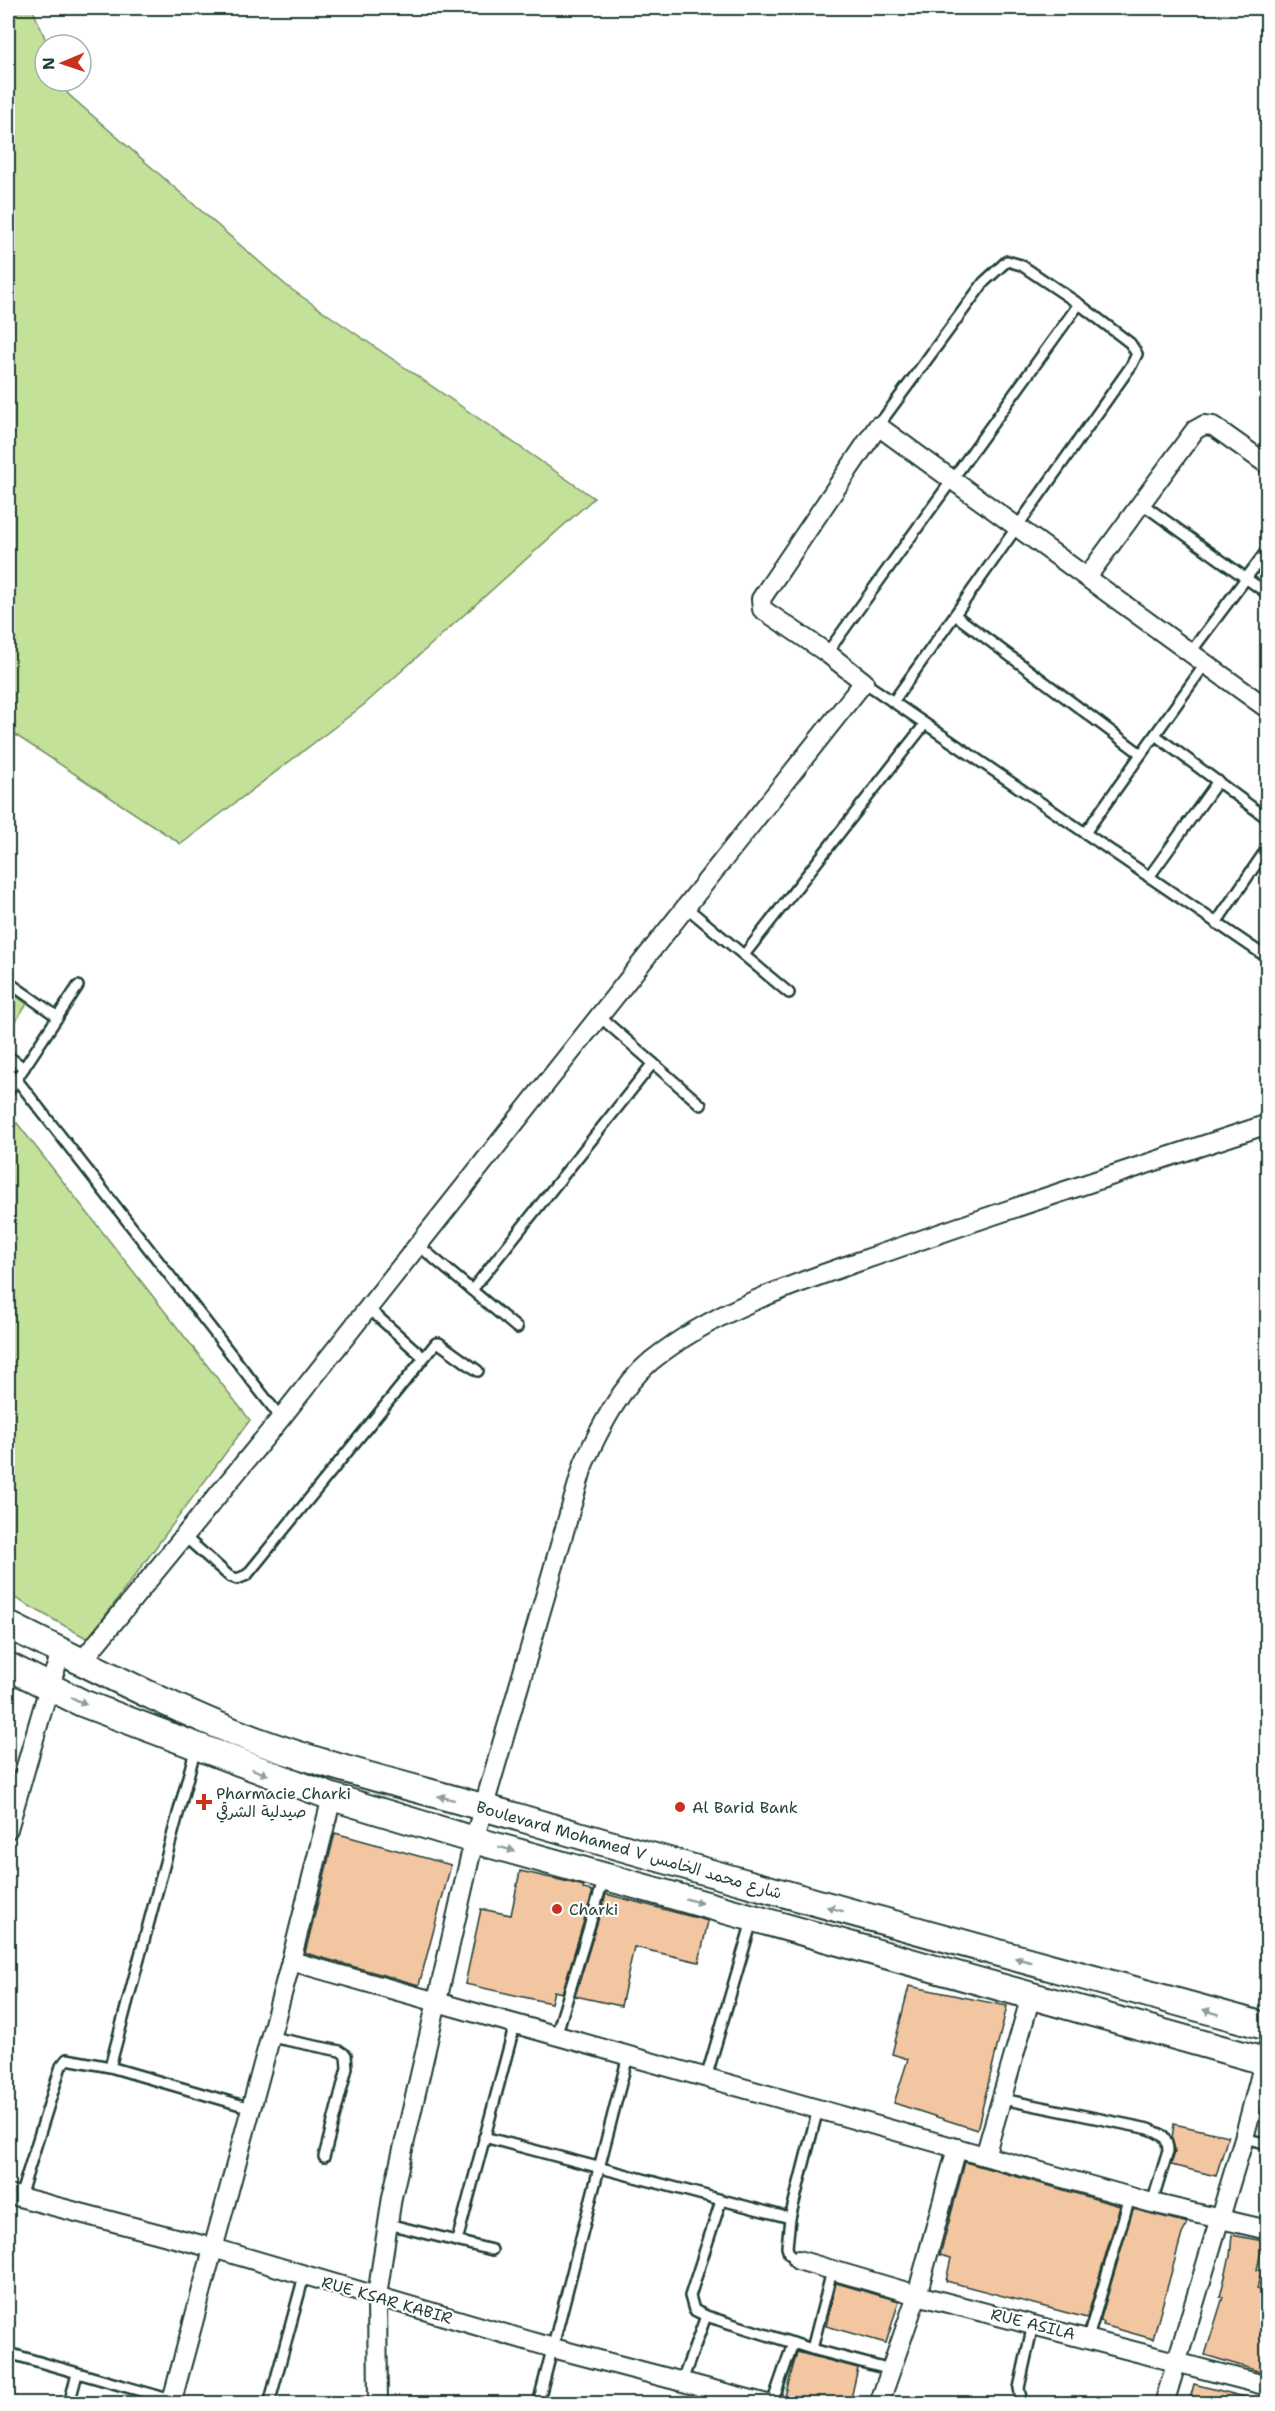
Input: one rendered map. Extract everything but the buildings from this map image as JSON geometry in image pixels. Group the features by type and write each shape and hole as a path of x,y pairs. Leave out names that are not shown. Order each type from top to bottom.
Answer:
{"street":[{"path":"1087,578 1195,430 1204,425 1213,426 1268,465"},
{"path":"8,1829 49,1687 72,1656 184,1536 280,1418 864,682 827,653 762,609 761,598 878,426 1268,708"},
{"path":"378,2403 376,2296 392,2197 474,1840 584,1463 596,1436 613,1409 649,1363 713,1321 784,1288 988,1216 1268,1124"},
{"name":"Boulevard Mohamed V شارع محمد الخامس","path":"8,1625 207,1720 258,1741 758,1888 1268,2027"},
{"name":"Boulevard Mohamed V شارع محمد الخامس","path":"8,1666 82,1703 332,1797 474,1840 1031,1996 1266,2056"},
{"path":"171,2402 271,2037 332,1797"},
{"path":"291,1961 1130,2197 1268,2230"},
{"path":"985,2156 1031,1996"},
{"path":"1164,2403 1244,2138 1266,2056"},
{"path":"879,2403 917,2295 957,2148"},
{"name":"RUE KSAR KABIR","path":"14,2196 213,2248 553,2348 770,2403"},
{"name":"RUE ASILA","path":"798,2260 917,2295 1268,2386"}],"lane":[{"path":"878,426 984,282 1007,261 1021,265 1079,304 1130,343 1137,354 1131,366 1018,528 893,702"},
{"path":"827,653 1079,304"},
{"path":"1141,503 1268,594"},
{"path":"1190,653 1268,549"},
{"path":"955,615 1141,754"},
{"path":"1084,833 1206,663"},
{"path":"864,682 1268,958"},
{"path":"744,955 925,724"},
{"path":"1155,735 1268,819"},
{"path":"1149,877 1218,781"},
{"path":"1216,923 1268,847"},
{"path":"686,906 789,993"},
{"path":"8,982 58,1017"},
{"path":"8,1092 78,986"},
{"path":"599,1016 701,1105"},
{"path":"8,1056 24,1068"},
{"path":"472,1290 653,1063"},
{"path":"16,1080 280,1418"},
{"path":"418,1245 518,1328"},
{"path":"368,1308 423,1357"},
{"path":"184,1536 229,1576 237,1579 248,1575 437,1342 478,1371"},
{"path":"110,2067 196,1747"},
{"path":"556,2036 605,1875"},
{"path":"706,2078 753,1918"},
{"path":"457,2241 515,2024"},
{"path":"271,2037 340,2051 346,2055 347,2068 324,2157"},
{"path":"538,2403 628,2056"},
{"path":"14,2196 63,2062 67,2059 110,2067 251,2108"},
{"path":"1002,2099 1149,2129 1162,2134 1168,2142 1168,2151 1152,2203"},
{"path":"798,2260 789,2254 787,2247 790,2218 818,2109"},
{"path":"484,2137 721,2202 790,2218"},
{"path":"1244,2138 1268,2144"},
{"path":"1088,2338 1130,2197"},
{"path":"721,2202 690,2296 692,2307 706,2316 812,2349 891,2370"},
{"path":"388,2224 492,2250"},
{"path":"812,2349 832,2271"},
{"path":"268,2403 304,2276"},
{"path":"681,2381 706,2316"},
{"path":"1022,2403 1019,2388 1033,2324"},
{"path":"770,2403 793,2343"},
{"path":"8,2354 171,2402"},
{"path":"69,2403 77,2374"}],"green space":[{"path":"8,8 32,8 43,33 33,33 33,93 68,93 288,287 594,498 365,704 181,844 8,730"},
{"path":"8,990 27,1004 8,1032"},
{"path":"17,1123 250,1420 88,1639 8,1594 8,1132"}],"place":[{"name":"Pharmacie Charki صيدلية الشرقي","path":"204,1802"},
{"name":"Al Barid Bank","path":"680,1807"},
{"name":"Charki","path":"557,1909"}]}
